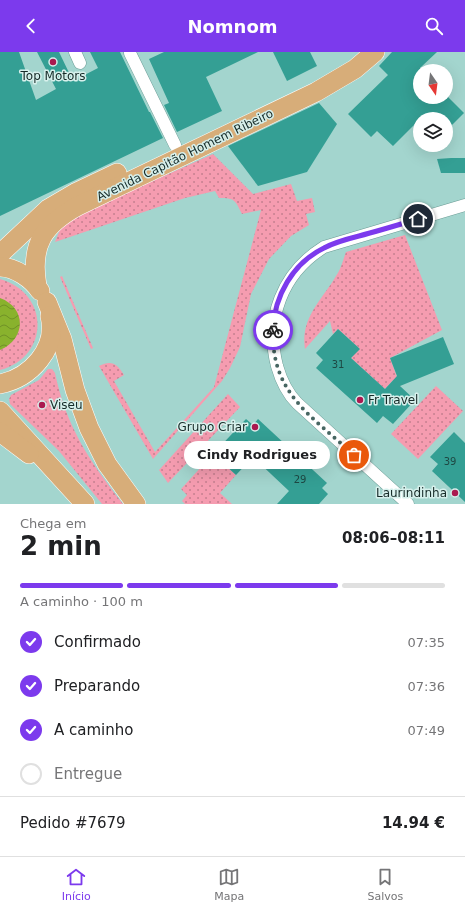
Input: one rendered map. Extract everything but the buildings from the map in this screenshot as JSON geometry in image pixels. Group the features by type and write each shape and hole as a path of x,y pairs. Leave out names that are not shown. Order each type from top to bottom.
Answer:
{"main road":[{"name":"Avenida Capitão Homem Ribeiro","path":"0,254 48,209 77,192 320,75 355,52"},
{"name":"Avenida Capitão Homem Ribeiro","path":"37,286 34,269 37,249 42,236 55,220 78,206 316,92 349,73 375,52"},
{"path":"0,238 48,209"},
{"path":"0,262 22,274 37,286 47,302 62,339 75,390 89,428 107,464 136,504"},
{"path":"0,267 22,274"},
{"path":"0,384 13,381 29,372 42,358 50,340 52,321 47,302"},
{"path":"0,411 85,504"},
{"path":"0,432 59,474"}],"street":[{"path":"74,52 80,63"},
{"path":"130,54 175,145"},
{"path":"408,504 298,403 288,391 278,370 273,343 276,307 284,289 295,271 313,254 324,247 465,205"}],"shaded area":[{"path":"213,154 253,194 291,184 297,201 312,198 315,212 306,214 309,225 291,236 269,259 251,294 240,347 222,381 153,459 99,366 107,363 116,365 124,375 114,381 155,452 214,387 261,210 242,214 234,201 231,199 219,198 215,191 185,198 55,242 61,227 77,215"},
{"path":"405,235 442,330 390,358 401,388 393,380 385,389 351,358 359,348 338,329 333,334 330,321 305,349 304,338 313,310 338,273 346,252"},
{"path":"62,276 93,348 91,349 60,277"},
{"path":"0,279 16,286 28,297 35,311 38,325 35,339 28,352 16,363 0,370"},
{"path":"48,369 52,369 55,373 66,410 81,443 100,473 123,504 102,504 59,451 10,404 9,399 11,395 39,380"},
{"path":"436,386 463,411 418,459 391,434"},
{"path":"228,394 240,407 168,483 159,470"},
{"path":"213,454 236,475 220,493 232,504 185,504 182,501 187,495 181,489"}],"water":[{"path":"0,298 9,303 15,309 19,316 20,324 19,331 15,339 9,345 0,350"}],"way so far":[{"path":"273,330 273,343 276,361 281,378 292,398 354,455"}],"place":[{"name":"Top Motors","path":"53,62"},
{"name":"Fr Travel","path":"360,400"},
{"name":"Viseu","path":"42,405"},
{"name":"Grupo Criar","path":"255,427"},
{"name":"Cindy Rodrigues","path":"354,455"},
{"name":"Laurindinha","path":"455,493"}],"route":[{"path":"273,330 276,307 279,298 295,271 313,254 324,247 335,243 418,219"}]}
